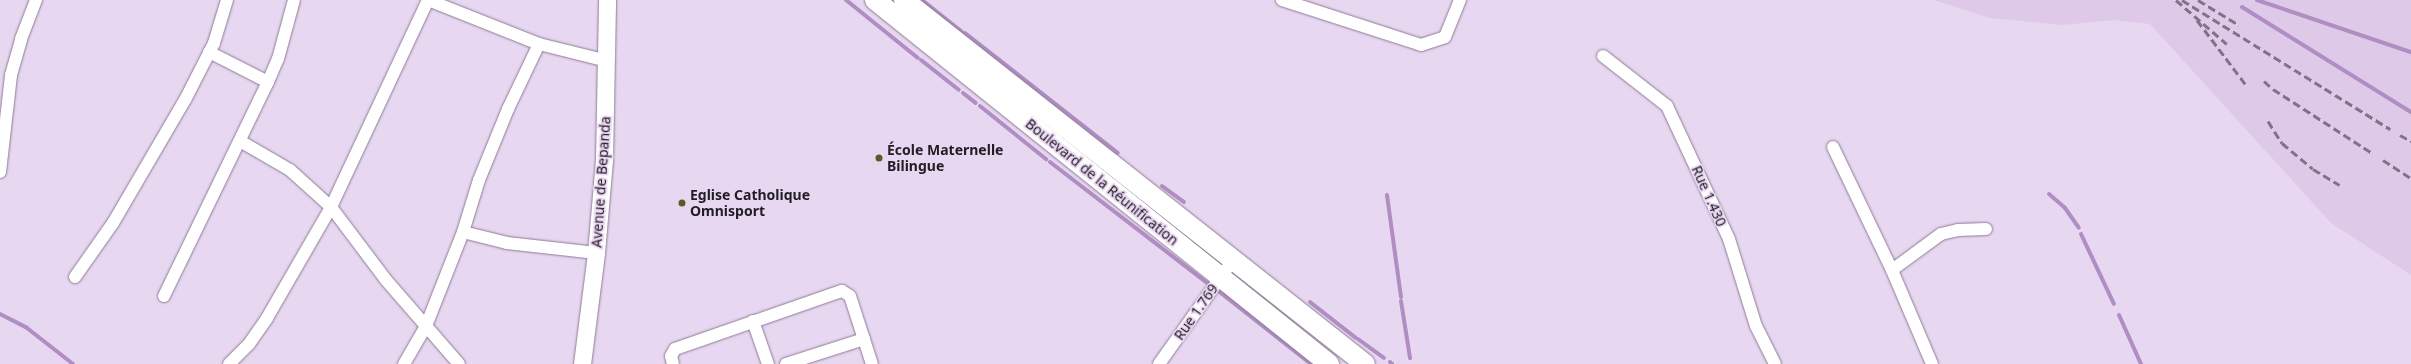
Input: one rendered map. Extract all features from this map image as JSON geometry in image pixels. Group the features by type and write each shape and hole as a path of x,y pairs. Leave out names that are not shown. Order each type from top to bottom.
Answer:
{"main road":[{"name":"Avenue de Bepanda","path":"582,364 596,253 604,160 608,61 607,0"},
{"name":"Boulevard de la Réunification","path":"875,0 1326,363"},
{"path":"904,0 1365,364"}],"street":[{"path":"0,172 11,75 20,39 36,0"},
{"path":"75,277 117,216 209,52 221,24 227,0"},
{"path":"164,296 268,82 278,59 294,0"},
{"path":"229,364 249,344 267,318 331,207 428,0 539,44 608,61"},
{"path":"1282,0 1421,45 1445,37 1460,0"},
{"path":"404,364 426,326 463,232 479,180 508,109 539,44"},
{"path":"209,52 268,82"},
{"name":"Rue 1.430","path":"1603,56 1666,106 1729,239 1756,326 1775,364"},
{"path":"240,141 290,170 331,207 386,280 459,364"},
{"path":"1833,147 1892,270 1932,364"},
{"path":"1892,270 1942,234 1958,230 1986,229"},
{"path":"463,232 507,243 596,253"},
{"name":"Rue 1.769","path":"1159,364 1233,260"},
{"path":"673,364 671,356 675,349 842,291 847,292 872,364"},
{"path":"753,321 768,364"},
{"path":"786,364 864,338"},
{"path":"1326,363 1337,343"}],"shaded area":[{"path":"1934,0 2411,0 2411,275 2331,223 2150,24 2114,20 2062,25 1990,18"}],"waterway":[{"path":"846,0 918,58"},
{"path":"922,0 962,32"},
{"path":"2257,0 2411,52"},
{"path":"2242,7 2411,112"},
{"path":"965,33 1118,153"},
{"path":"921,60 959,90"},
{"path":"963,93 976,103"},
{"path":"980,106 1046,159"},
{"path":"1050,162 1210,285"},
{"path":"1162,186 1184,202"},
{"path":"2049,194 2065,208 2079,228"},
{"path":"1387,195 1401,297"},
{"path":"2081,234 2114,304"},
{"path":"1217,290 1311,364"},
{"path":"1401,301 1410,358"},
{"path":"1310,302 1356,338"},
{"path":"0,314 27,328 73,364"},
{"path":"2119,315 2141,364"},
{"path":"1358,339 1384,358"}],"railway":[{"path":"2176,0 2227,44"},
{"path":"2182,0 2390,129"},
{"path":"2198,0 2239,25"},
{"path":"2197,20 2246,85"},
{"path":"2264,81 2273,89 2372,153"},
{"path":"2268,121 2282,143 2313,169 2340,185"},
{"path":"2400,135 2411,141"},
{"path":"2383,160 2411,178"}],"place":[{"name":"École Maternelle Bilingue","path":"879,158"},
{"name":"Eglise Catholique Omnisport","path":"682,203"}]}
